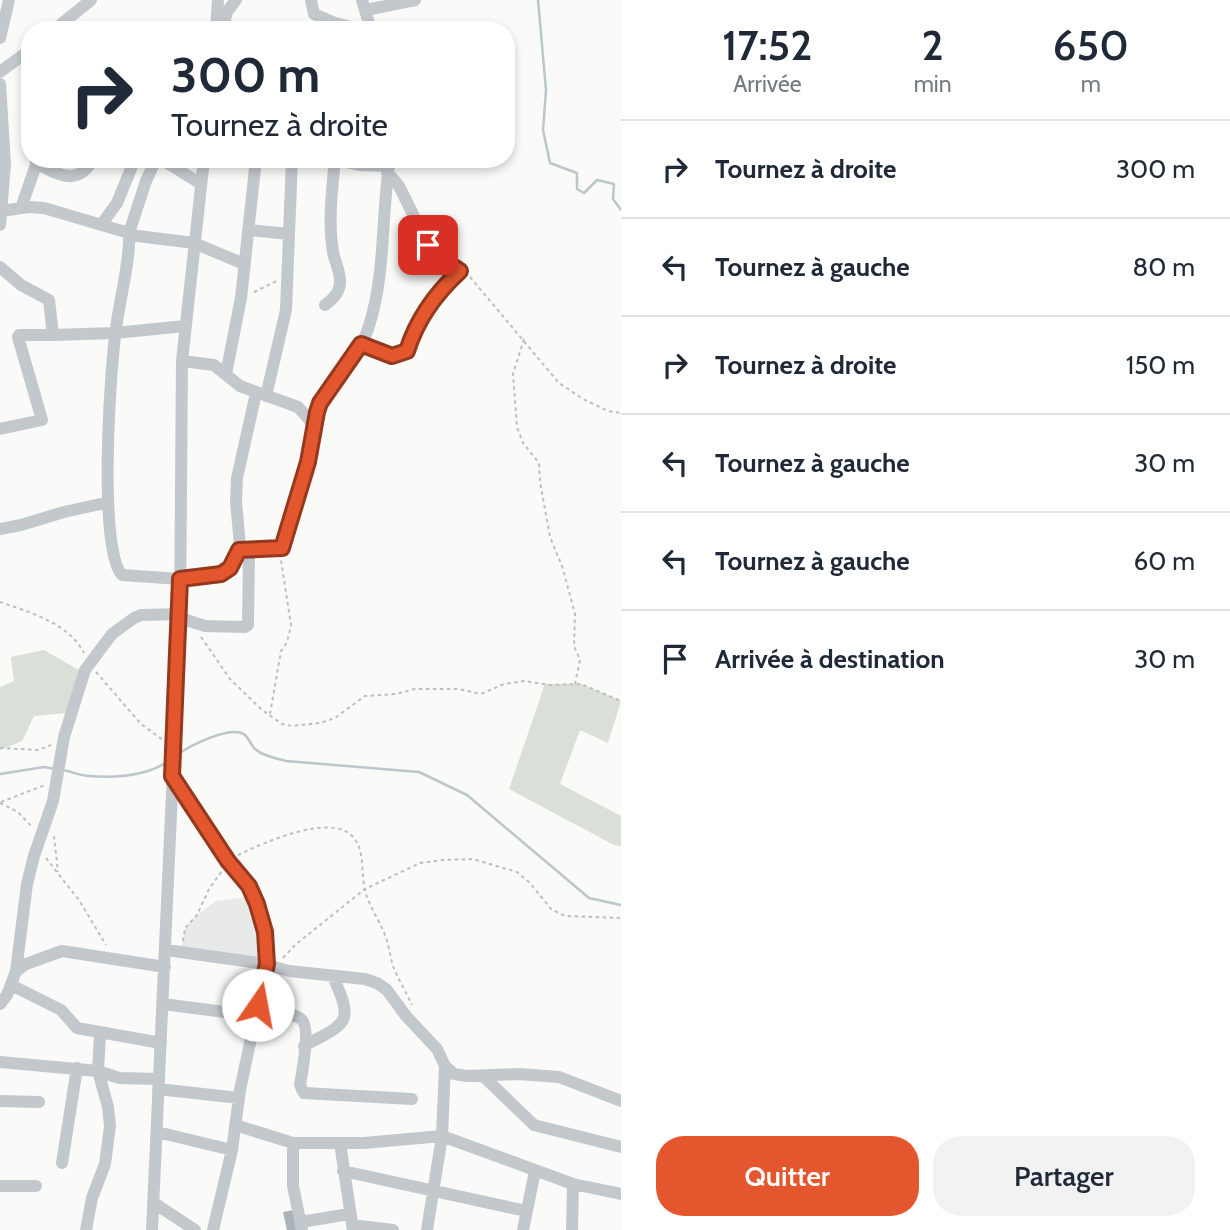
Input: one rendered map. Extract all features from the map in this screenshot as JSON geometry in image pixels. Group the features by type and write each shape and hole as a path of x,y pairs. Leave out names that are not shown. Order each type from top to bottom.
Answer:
{"street":[{"path":"0,38 9,0"},
{"path":"65,21 90,0"},
{"path":"217,21 218,0"},
{"path":"224,21 227,12 236,0"},
{"path":"311,0 314,14 330,21"},
{"path":"369,21 365,3 415,0"},
{"path":"0,72 21,64"},
{"path":"0,84 5,164 0,225"},
{"path":"21,208 35,168"},
{"path":"47,168 74,177 87,168"},
{"path":"101,225 117,203 131,168"},
{"path":"154,168 146,181 130,234 115,332 109,429 110,536 114,559 120,572 130,577 180,579 227,572 244,550 282,548 308,462 320,403 361,344 369,327 376,295 389,168"},
{"path":"174,168 201,184"},
{"path":"152,1230 180,616 183,361 203,168"},
{"path":"226,374 241,298 255,168"},
{"path":"0,1004 16,971 27,884 58,780 64,737 85,670 112,634 141,615 180,616 214,627 248,625 244,550 236,487 261,395 283,328 292,168"},
{"path":"325,305 335,298 340,283 338,265 333,255 331,223 334,168"},
{"path":"361,344 392,356 404,354 426,310 460,271 428,245 390,168"},
{"path":"2,211 44,208 130,234 194,243 244,264"},
{"path":"248,230 289,234"},
{"path":"0,267 21,285 50,300 52,335"},
{"path":"1,428 42,420 18,337 21,334 115,332 185,326"},
{"path":"183,361 214,365 240,386 298,407 314,425"},
{"path":"0,529 21,526 108,500"},
{"path":"172,776 228,861 249,886 265,932 271,965 256,1013 239,1098 233,1150 213,1230"},
{"path":"166,950 271,965 289,971 365,979 387,990 406,1016 437,1049 445,1066 454,1074 559,1077 621,1101"},
{"path":"16,971 26,964 62,951 165,967"},
{"path":"304,1046 333,1030 345,1018 347,1011 344,999 334,977"},
{"path":"10,985 61,1010 77,1028 161,1044"},
{"path":"163,1004 301,1019 306,1032 300,1085 304,1093 412,1099"},
{"path":"86,1230 92,1198 105,1164 110,1126 98,1071 100,1034"},
{"path":"0,1062 98,1071 119,1078 239,1098"},
{"path":"427,1230 442,1136 445,1066"},
{"path":"62,1163 77,1068"},
{"path":"483,1076 534,1125 621,1147"},
{"path":"0,1101 39,1102"},
{"path":"235,1125 293,1143 341,1143 442,1136 573,1184 621,1194"},
{"path":"157,1132 233,1150"},
{"path":"293,1143 293,1186 302,1226 351,1223 393,1230"},
{"path":"341,1143 351,1223"},
{"path":"343,1171 526,1211"},
{"path":"523,1230 535,1171"},
{"path":"572,1230 573,1184"},
{"path":"0,1186 36,1186"},
{"path":"154,1203 195,1230"}],"path":[{"path":"460,271 474,280 484,296 559,383 583,399 608,411 621,413"},
{"path":"241,298 287,276"},
{"path":"523,339 513,374 517,427 523,443 539,463 550,537 562,566 575,614 574,646 580,660 574,685"},
{"path":"270,715 281,651 287,642 291,625 281,569 282,548"},
{"path":"195,623 218,665 262,710 282,724 292,726 320,723 335,718 365,696 437,688 481,694 504,684 524,681 550,685 580,684 621,701"},
{"path":"0,748 38,750 64,737"},
{"path":"0,803 58,780"},
{"path":"0,803 18,812 30,824 38,844 79,900 115,959"},
{"path":"181,952 185,929 197,915 209,889 228,861 253,848 294,833 324,827 345,830 355,839 359,848 370,905 385,934 394,969 413,1006"},
{"path":"54,835 58,873"},
{"path":"271,965 365,889 420,863 473,859 517,872 530,883 551,909 565,916 621,918"}],"shaded area":[{"path":"44,650 79,670 66,713 34,716 22,741 0,750 0,687 14,681 11,657"},
{"path":"545,684 581,684 621,701 608,743 580,730 560,784 621,816 621,846 614,845 509,789"},
{"path":"257,896 269,961 181,952 185,928 216,901"}],"building":[{"path":"294,1210 297,1230 287,1230 283,1212"}],"waterway":[{"path":"538,0 546,90 543,130 550,163 577,173 577,189 584,193 597,180 614,184 613,199 621,210"},
{"path":"178,754 211,737 239,732 245,735 258,751 286,761 419,772 467,795 589,898 621,905"},
{"path":"62,770 86,776 121,776 152,770 170,760"},
{"path":"0,774 44,767 55,769"}],"route":[{"path":"258,1005 267,964 267,948 257,904 249,886 228,861 172,776 180,579 227,572 239,550 282,548 308,462 314,418 320,403 361,344 382,354 404,354 426,310 460,271 428,245"}]}
